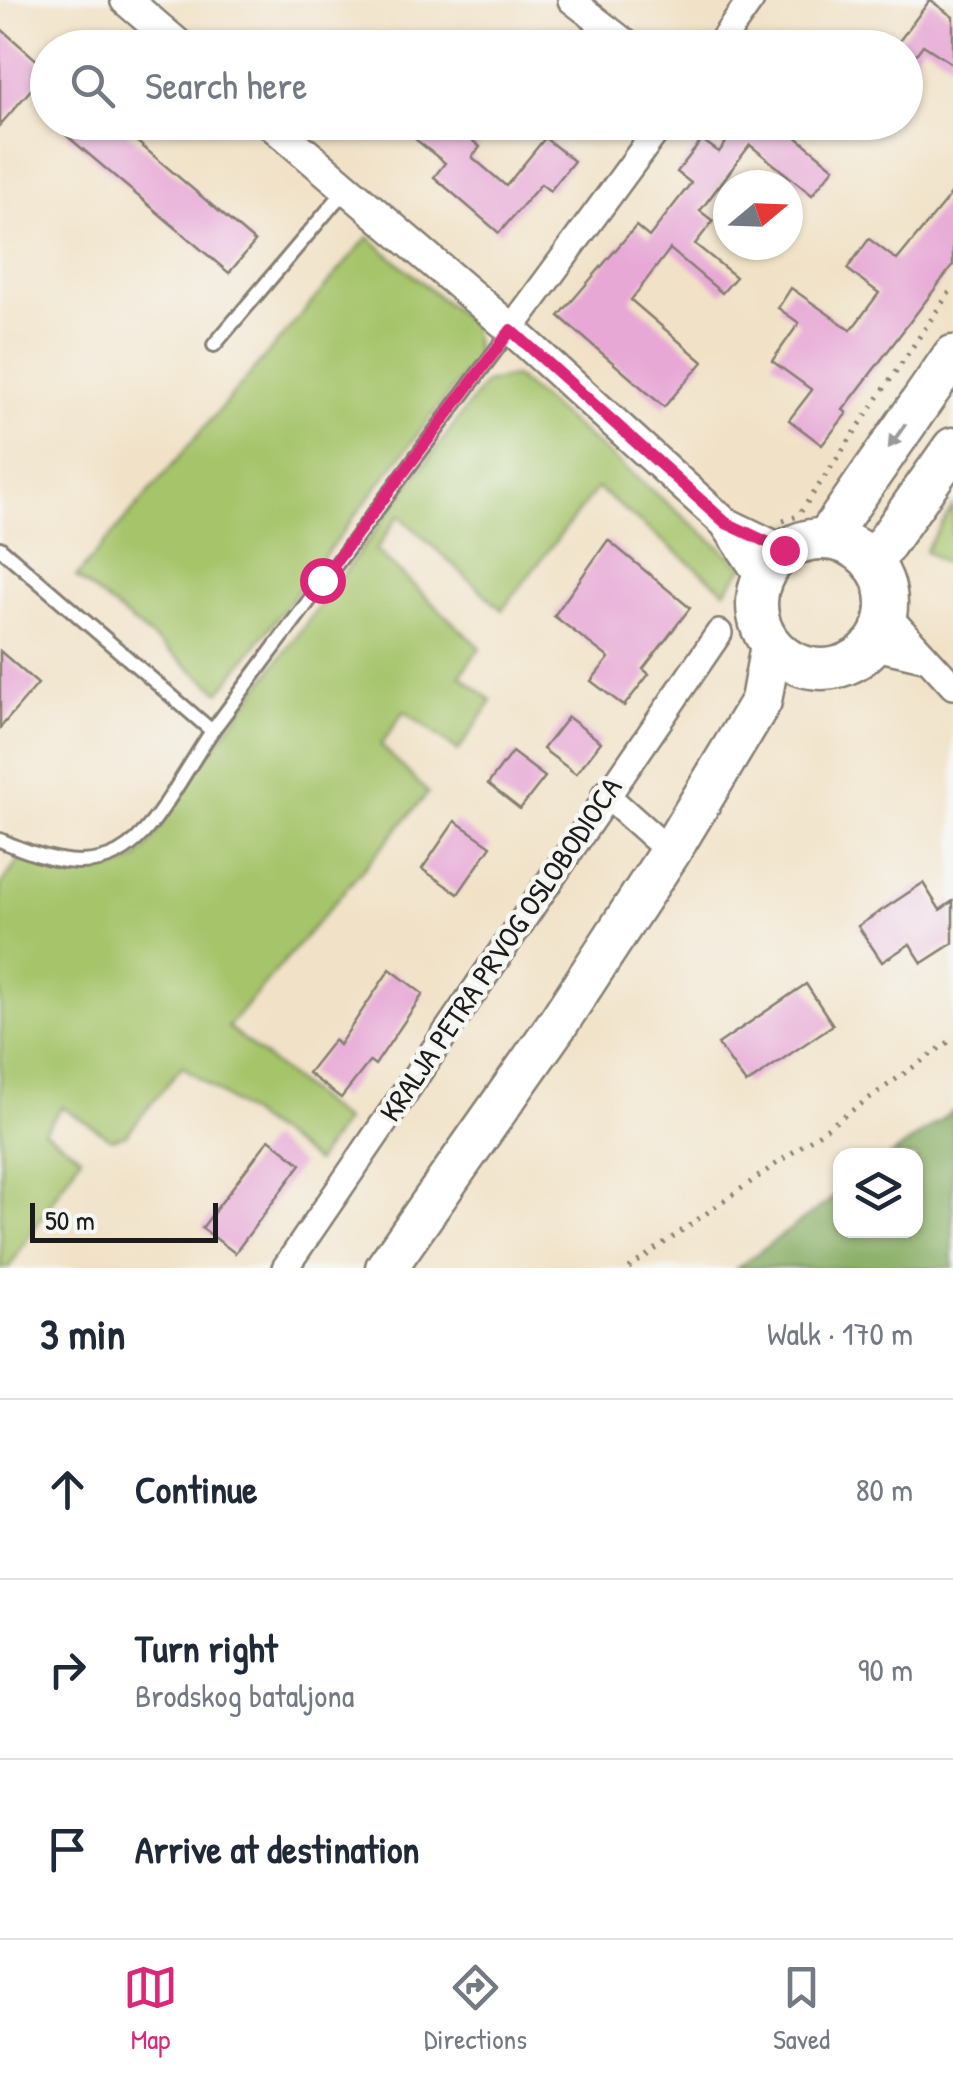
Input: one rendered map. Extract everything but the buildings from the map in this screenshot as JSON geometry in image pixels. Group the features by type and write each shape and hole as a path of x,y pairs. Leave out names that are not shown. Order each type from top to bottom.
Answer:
{"main road":[{"path":"826,539 953,356"},
{"path":"872,562 953,448"},
{"path":"386,1268 558,1023 670,852 760,701 771,645 757,612 773,564 808,540 844,542 872,562 886,595 879,630 842,666 807,668 760,701"},
{"path":"771,645 807,668"}],"street":[{"path":"126,0 161,30"},
{"path":"571,0 610,30"},
{"path":"730,30 751,0"},
{"path":"290,140 511,330 773,564"},
{"path":"511,330 650,140"},
{"path":"879,630 924,658 953,686"},
{"path":"879,630 924,658"},
{"name":"KRALJA PETRA PRVOG OSLOBODIOCA","path":"284,1268 719,632"},
{"path":"605,794 670,852"}],"lane":[{"path":"214,346 346,189"},
{"path":"0,840 79,864 118,857 152,821 212,731 511,330"},
{"path":"0,548 212,731"}],"path":[{"path":"726,523 766,526 798,516 953,287"},
{"path":"630,1268 953,1039"}],"green space":[{"path":"368,237 472,325 477,357 220,692 76,577"},
{"path":"514,376 744,567 725,591 597,488 502,610 399,515 376,550 480,648 460,675 492,701 458,751 404,711 381,745 428,793 228,1027 344,1121 316,1162 182,1066 126,1135 112,1139 62,1107 44,1131 81,1156 9,1268 1,1268 0,886 23,855 82,870 111,869 138,857 177,797 485,383"},
{"path":"953,506 953,567 925,551"},
{"path":"953,1111 953,1268 737,1268 833,1198 833,1238 923,1238 923,1148 902,1148"}],"route":[{"path":"322,580 511,330 726,523 784,550"}]}
